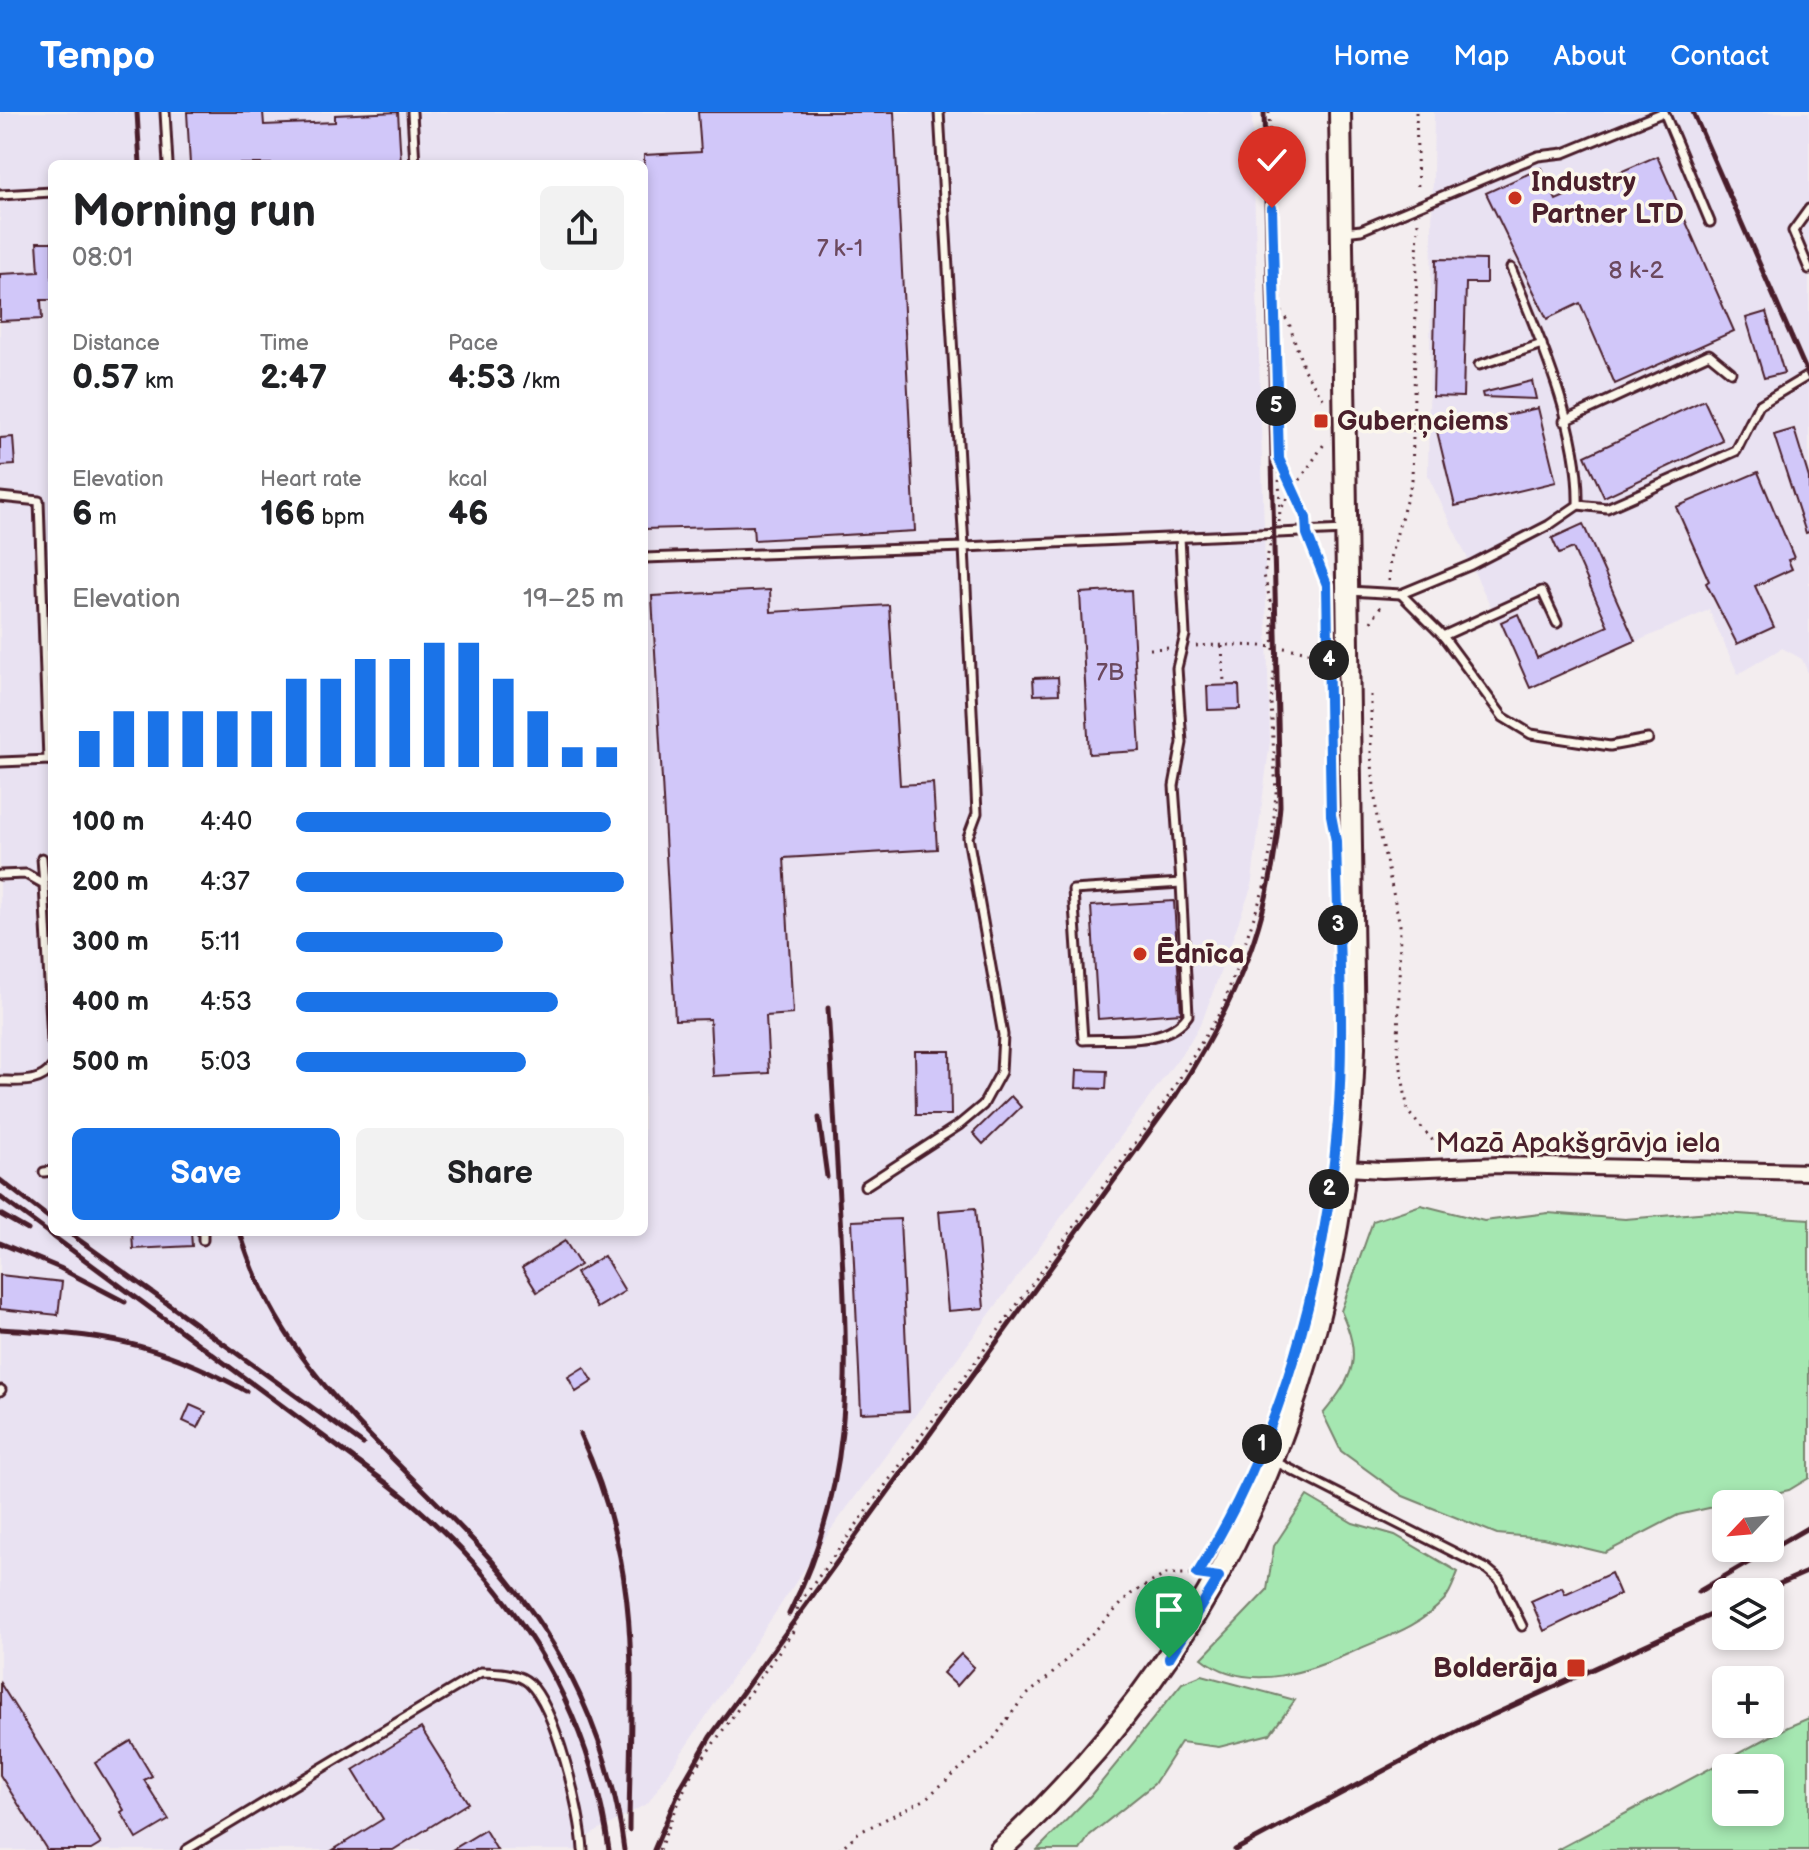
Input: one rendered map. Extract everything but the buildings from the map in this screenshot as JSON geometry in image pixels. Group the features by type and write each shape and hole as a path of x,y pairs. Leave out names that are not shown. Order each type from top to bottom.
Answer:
{"main road":[{"path":"1000,1850 1062,1789 1128,1713 1169,1658 1212,1570 1274,1461 1316,1336 1332,1267 1347,1168 1354,1047 1337,595 1346,530 1340,112"}],"street":[{"name":"Mazā Apakšgrāvja iela","path":"1347,1168 1397,1170 1449,1166 1809,1172"}],"lane":[{"path":"165,112 168,160"},
{"path":"412,112 415,160"},
{"path":"865,1186 959,1125 983,1105 1001,1072 1003,1035 968,837 977,813 939,112"},
{"path":"1342,233 1361,230 1538,156 1564,153 1664,112 1710,222"},
{"path":"0,195 48,192"},
{"path":"1809,209 1793,231 1809,269"},
{"path":"1511,268 1542,344 1579,472 1578,505"},
{"path":"1479,365 1542,344"},
{"path":"1564,421 1709,354 1731,372"},
{"path":"1337,595 1401,594 1471,565 1549,525 1578,505 1607,508 1736,451 1759,405 1809,375"},
{"path":"1,499 39,501 48,713"},
{"path":"648,558 1079,544 1346,530"},
{"path":"1180,537 1185,635 1177,668 1182,743 1174,786 1181,883 1188,1015 1179,1028 1160,1035 1083,1040 1073,890 1181,883"},
{"path":"1443,636 1542,591 1557,623"},
{"path":"1401,594 1443,636 1503,717 1531,734 1610,746 1648,739"},
{"path":"0,762 48,760"},
{"path":"42,858 48,963"},
{"path":"0,875 26,874 44,884"},
{"path":"0,1081 34,1080 48,1074"},
{"path":"1274,1461 1487,1569 1499,1579 1522,1626"},
{"path":"186,1850 481,1672 517,1676 530,1684 543,1704 573,1790 583,1850"}],"path":[{"path":"659,1850 689,1778 794,1630 798,1605 1165,1102 1210,1032 1237,971 1264,888 1276,793 1271,703 1273,648 1270,600 1264,575 1280,510 1269,112"},
{"path":"1371,622 1389,593 1390,558 1412,480 1419,205 1416,112"},
{"path":"1275,303 1289,323 1304,370 1324,400"},
{"path":"1280,510 1324,444"},
{"path":"1279,459 1306,518 1307,534 1327,585 1337,595"},
{"path":"1210,645 1315,653 1329,659 1330,672"},
{"path":"1222,646 1224,682"},
{"path":"1371,695 1371,753 1377,819 1400,925 1398,1050 1408,1112 1445,1154 1449,1166"},
{"path":"1329,733 1330,791"},
{"path":"1197,1574 1212,1570"},
{"path":"839,1850 858,1833 924,1800 992,1741 1023,1698 1131,1594 1166,1574 1197,1574 1212,1570"}],"shaded area":[{"path":"0,112 1252,112 1270,741 1251,888 1203,1019 1188,1045 830,1531 648,1803 585,1838 586,1850 0,1850"},
{"path":"1434,112 1809,112 1809,675 1802,659 1782,648 1738,674 1709,610 1530,688 1428,476"}],"green space":[{"path":"1421,1205 1484,1221 1548,1213 1625,1219 1710,1212 1809,1219 1809,1478 1784,1491 1712,1490 1712,1507 1678,1515 1605,1553 1543,1538 1497,1534 1403,1496 1341,1451 1323,1414 1342,1388 1352,1366 1352,1341 1341,1311 1373,1221"},
{"path":"1307,1496 1353,1523 1395,1535 1458,1572 1450,1590 1435,1609 1415,1623 1321,1665 1280,1676 1259,1677 1220,1669 1202,1658 1267,1590 1274,1546"},
{"path":"1202,1675 1295,1700 1270,1734 1219,1747 1181,1742 1154,1784 1090,1835 1080,1850 1037,1850 1091,1795 1182,1683"},
{"path":"1809,1718 1809,1850 1557,1850 1712,1767 1712,1826 1784,1826 1784,1754 1737,1754 1767,1738 1784,1738 1784,1729"}],"railway":[{"path":"137,112 140,160"},
{"path":"654,1850 681,1787 710,1737 1176,1095 1216,1026 1248,958 1269,886 1280,806 1264,112"},
{"path":"1693,112 1809,377"},
{"path":"789,1614 826,1519 836,1473 845,1381 843,1284 828,1008"},
{"path":"819,1118 827,1177"},
{"path":"0,1180 48,1217"},
{"path":"0,1197 48,1233"},
{"path":"0,1214 28,1230"},
{"path":"53,1236 388,1484 470,1558 505,1600 561,1692 583,1742 599,1795 609,1850"},
{"path":"74,1236 363,1444"},
{"path":"241,1236 259,1284 284,1330 314,1372 346,1411 492,1561 541,1626 562,1660 596,1733 618,1810 624,1850"},
{"path":"0,1243 60,1268 125,1302"},
{"path":"0,1329 69,1334 127,1343 183,1361 246,1391"},
{"path":"580,1434 601,1485 624,1582 631,1676 629,1830"},
{"path":"1698,1592 1809,1527"},
{"path":"1784,1582 1809,1571"},
{"path":"1235,1850 1460,1730 1712,1614"}],"place":[{"name":"Industry Partner LTD","path":"1515,198"},
{"name":"Guberņciems","path":"1321,421"},
{"name":"Ēdnīca","path":"1140,954"},
{"name":"Bolderāja","path":"1576,1668"}],"route":[{"path":"1169,1658 1219,1577 1197,1574 1235,1511 1285,1387 1312,1282 1338,1121 1336,841 1331,815 1327,585 1307,534 1306,518 1279,459 1272,208"}]}
